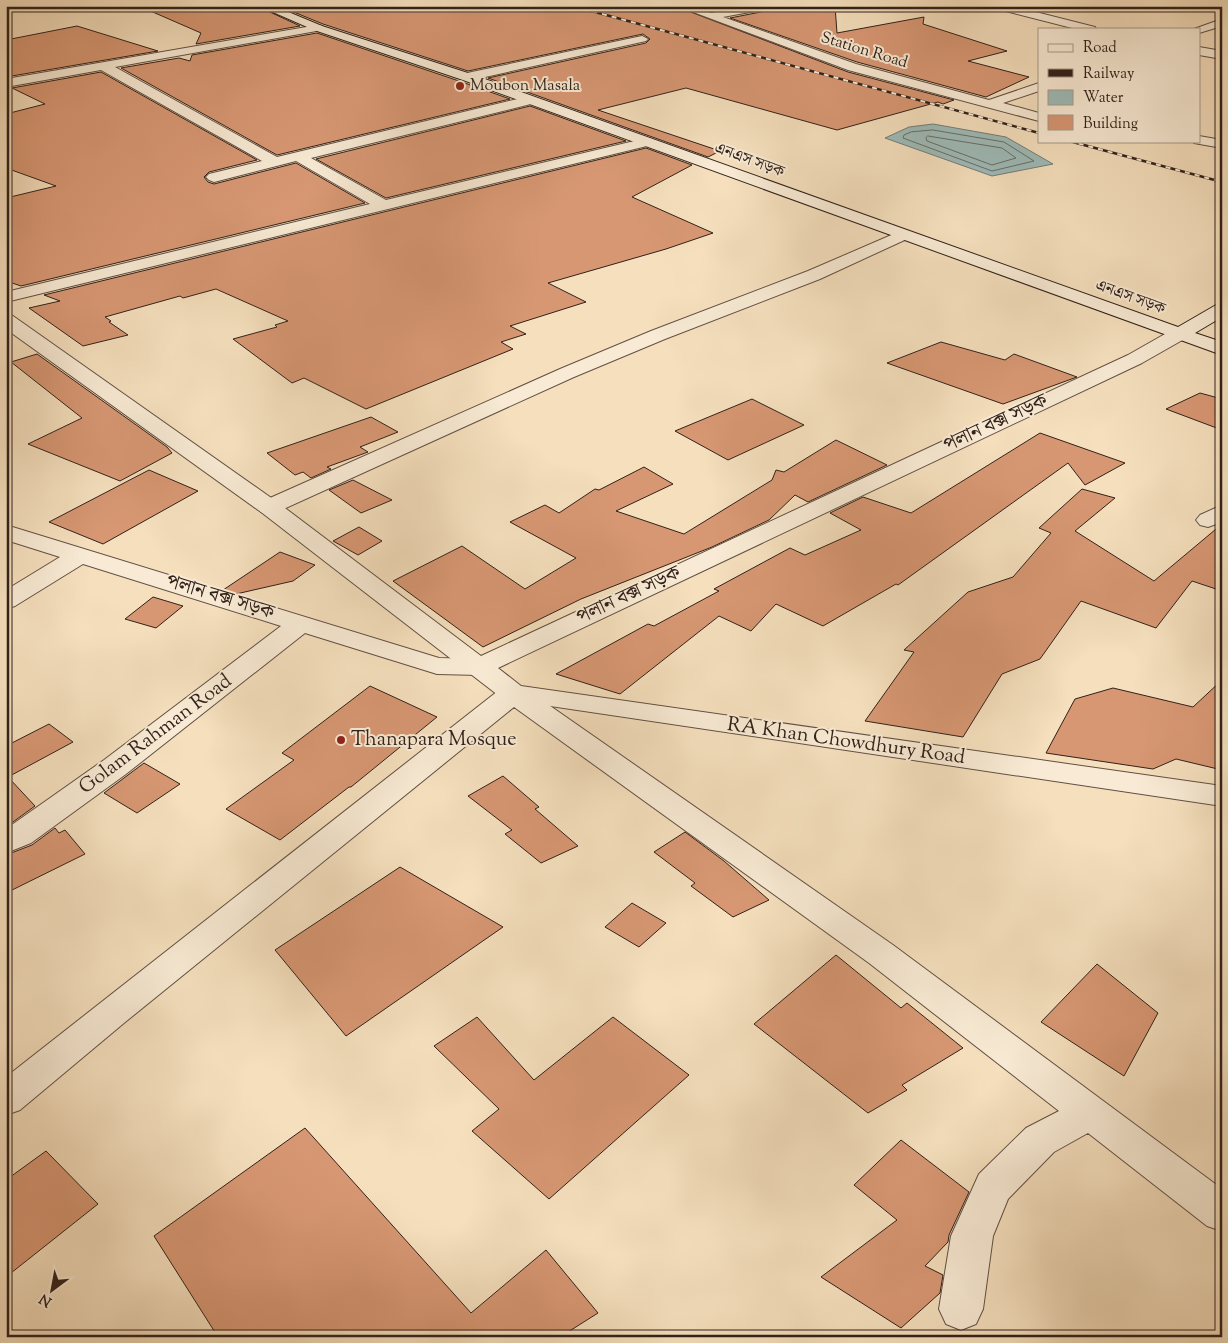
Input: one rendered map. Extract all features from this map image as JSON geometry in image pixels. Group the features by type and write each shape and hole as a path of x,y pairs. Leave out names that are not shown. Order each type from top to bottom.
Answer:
{"street":[{"name":"এনএস সড়ক","path":"264,6 318,28 467,77 1222,349"},
{"name":"Station Road","path":"682,6 852,67 1038,117"},
{"path":"710,16 766,6"},
{"path":"998,6 1087,28"},
{"path":"1200,30 1222,22"},
{"path":"8,82 318,28"},
{"path":"467,77 642,39"},
{"path":"1200,51 1222,55"},
{"path":"103,66 277,162"},
{"path":"989,104 1038,87"},
{"path":"214,177 530,100"},
{"path":"1200,140 1222,144"},
{"path":"6,296 647,142"},
{"path":"299,157 384,206"},
{"path":"269,506 576,370 658,335 814,275 903,235"},
{"name":"পলান বক্স সড়ক","path":"6,532 437,666 479,667 1135,359 1222,309"},
{"name":"RA Khan Chowdhury Road","path":"6,320 269,506 513,693 1222,796"},
{"path":"6,602 80,555"},
{"name":"Golam Rahman Road","path":"6,842 20,835 115,768 302,623"},
{"path":"6,1099 513,693 881,954 1222,1213"},
{"path":"961,1309 972,1236 993,1187 1040,1140 1090,1113"}],"water":[{"path":"933,124 1006,137 1053,164 992,176 885,138 909,127"}],"building":[{"path":"139,6 257,6 300,26 196,44 201,33"},
{"path":"279,6 675,6 848,72 954,100 943,104 938,102 837,130 686,88 598,110 720,151 708,157 488,78 646,43 650,39 643,34 468,71 323,24"},
{"path":"773,6 835,6 837,33 924,17 923,24 1007,51 968,61 1029,77 986,97 857,62 730,18 766,11"},
{"path":"77,26 158,51 6,77 6,40"},
{"path":"317,33 510,99 277,155 121,68 179,58 190,61 192,55"},
{"path":"101,72 257,160 209,172 204,177 208,182 214,184 296,163 365,203 21,286 6,281 6,198 56,186 6,168 6,114 45,104 12,88"},
{"path":"530,106 626,141 386,198 316,159"},
{"path":"646,148 692,165 632,197 713,233 666,249 548,283 586,302 510,326 526,334 501,342 513,349 366,409 304,378 292,383 233,339 277,327 275,325 288,321 216,289 183,298 180,296 105,317 128,335 83,346 29,308 60,301 44,295"},
{"path":"941,342 1005,360 1014,354 1077,377 1003,404 887,363"},
{"path":"37,354 167,447 172,453 120,481 28,444 82,418 11,362"},
{"path":"1200,393 1222,399 1222,430 1166,409"},
{"path":"752,399 804,425 728,460 675,431"},
{"path":"371,417 398,432 360,447 368,452 327,467 331,469 311,478 303,472 295,475 267,453"},
{"path":"1040,433 1125,463 1085,485 1068,463 898,585 896,584 823,626 776,604 751,631 719,616 620,694 556,674 648,624 654,626 719,591 714,589 790,548 805,555 861,530 830,513 863,497 911,513"},
{"path":"836,440 887,465 808,502 795,495 769,520 712,547 581,599 483,647 393,581 462,546 525,589 576,558 510,522 545,505 559,513 595,489 599,490 644,467 673,484 616,511 684,534 772,480 776,470 784,472"},
{"path":"149,470 198,491 103,544 49,522"},
{"path":"353,480 392,500 361,513 329,490"},
{"path":"1082,489 1115,498 1075,531 1154,581 1222,524 1222,541 1218,546 1222,547 1222,591 1192,581 1156,628 1081,601 1040,659 1002,674 963,737 865,721 914,652 904,650 968,592 1013,577 1051,533 1039,528"},
{"path":"359,527 382,541 358,555 333,541"},
{"path":"280,552 315,565 293,581 236,594 223,590"},
{"path":"153,597 183,606 156,628 125,619"},
{"path":"1222,680 1222,770 1176,759 1153,769 1046,753 1075,699 1113,688 1193,707"},
{"path":"370,686 437,717 351,787 280,840 226,809 294,760 282,753"},
{"path":"49,724 73,742 8,777 35,806 6,827 6,746"},
{"path":"144,763 180,784 137,813 104,793"},
{"path":"503,776 539,807 535,809 578,846 541,863 505,834 512,830 468,796"},
{"path":"55,828 59,833 65,830 85,854 6,893 6,855 32,845"},
{"path":"685,832 724,861 769,900 733,917 691,886 695,883 654,852"},
{"path":"400,867 503,927 346,1036 275,950"},
{"path":"632,903 666,923 639,947 605,927"},
{"path":"836,955 901,1008 907,1003 963,1048 902,1085 907,1090 868,1113 754,1024"},
{"path":"1097,964 1158,1013 1124,1076 1041,1022"},
{"path":"477,1017 534,1080 613,1017 689,1075 549,1199 472,1131 499,1109 434,1046"},
{"path":"305,1128 471,1313 546,1250 598,1313 560,1337 218,1337 154,1236"},
{"path":"901,1140 969,1192 949,1235 948,1242 925,1266 943,1275 940,1293 901,1328 821,1277 897,1220 854,1185"},
{"path":"46,1151 98,1204 6,1277 6,1180"}],"railway":[{"path":"573,6 1038,133"},
{"path":"1073,142 1222,182"}],"place":[{"name":"Moubon Masala","path":"460,86"},
{"name":"Thanapara Mosque","path":"341,740"}]}
